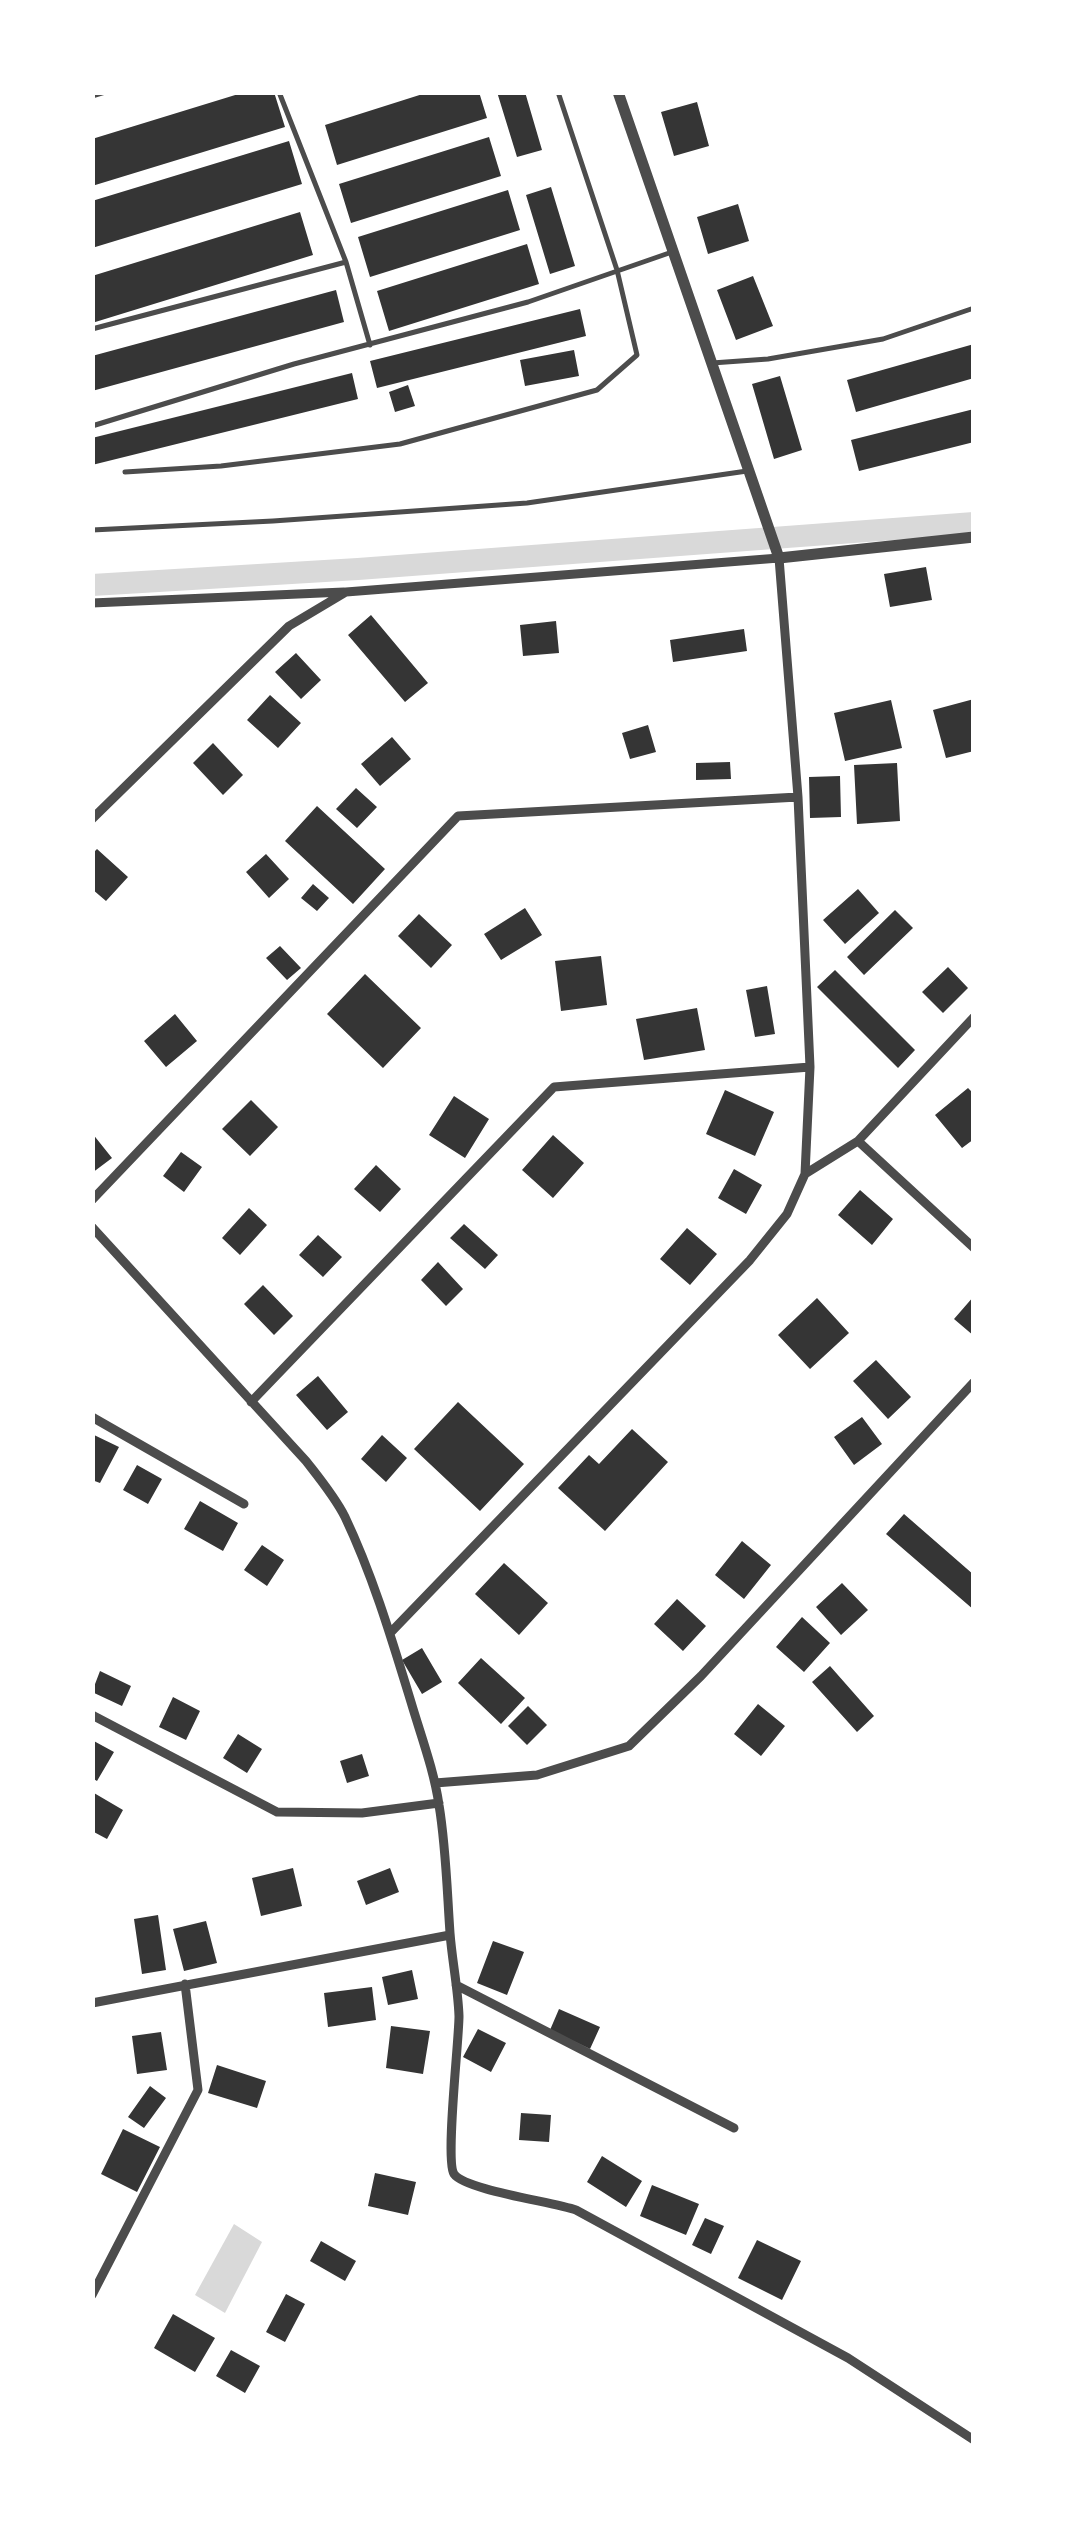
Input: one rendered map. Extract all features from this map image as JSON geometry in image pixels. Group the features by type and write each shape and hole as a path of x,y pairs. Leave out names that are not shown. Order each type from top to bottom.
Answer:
{"street":[{"path":"390,1633 750,1260 787,1214 805,1174 810,1067 798,797 779,558 618,92"},
{"path":"92,603 346,592 779,558 974,537"},
{"path":"92,819 288,626 346,592"},
{"path":"92,1200 458,816 798,797"},
{"path":"805,1174 858,1142 974,1017"},
{"path":"251,1402 554,1087 810,1067"},
{"path":"858,1142 974,1248"},
{"path":"92,1227 328,1490 344,1516 390,1633 439,1803 446,1862 459,2014 451,2142 454,2175 489,2190 556,2202 576,2210 848,2358 974,2440"},
{"path":"434,1783 537,1774 629,1746 701,1676 974,1382"},
{"path":"92,1417 244,1504"},
{"path":"92,1715 276,1812 362,1814 439,1803"},
{"path":"92,2003 450,1936"},
{"path":"92,2295 198,2090 185,1984"},
{"path":"456,1986 734,2128"}],"lane":[{"path":"92,96 105,92"},
{"path":"279,92 346,262 370,345"},
{"path":"125,472 220,466 400,444 597,390 637,355 618,270 558,92"},
{"path":"92,426 294,364 528,302 672,252"},
{"path":"92,329 346,262"},
{"path":"712,362 768,359 883,339 974,308"},
{"path":"92,530 274,522 528,503 747,471"}],"shaded area":[{"path":"234,2224 262,2242 225,2313 195,2295"}],"building":[{"path":"245,92 274,92 285,127 92,186 92,139"},
{"path":"429,92 479,92 487,118 337,165 325,125"},
{"path":"497,92 525,92 542,150 517,157"},
{"path":"697,102 709,146 674,156 661,112"},
{"path":"489,137 501,176 351,223 339,184"},
{"path":"289,141 302,184 92,248 92,201"},
{"path":"551,187 575,266 550,274 526,195"},
{"path":"508,190 520,230 370,277 358,237"},
{"path":"738,204 749,241 708,254 697,217"},
{"path":"300,212 313,255 92,323 92,276"},
{"path":"527,244 539,284 389,331 377,291"},
{"path":"753,276 773,326 736,340 717,290"},
{"path":"336,290 344,322 92,391 92,356"},
{"path":"580,309 586,336 377,388 370,361"},
{"path":"974,344 974,378 856,412 847,380"},
{"path":"574,350 579,376 525,386 520,360"},
{"path":"352,373 358,399 92,465 92,438"},
{"path":"780,376 802,450 774,459 752,384"},
{"path":"408,385 415,406 395,412 389,392"},
{"path":"974,409 974,442 859,471 851,440"},
{"path":"926,567 932,600 890,607 884,574"},
{"path":"371,615 428,683 405,702 348,635"},
{"path":"556,621 559,653 523,656 520,625"},
{"path":"744,629 747,651 673,662 670,640"},
{"path":"296,653 321,680 301,699 275,672"},
{"path":"270,695 301,723 278,748 247,720"},
{"path":"974,699 974,751 946,758 933,710"},
{"path":"891,700 902,748 845,761 834,713"},
{"path":"648,725 656,752 630,759 622,733"},
{"path":"392,737 411,759 380,786 361,764"},
{"path":"213,743 243,775 223,795 193,763"},
{"path":"730,762 731,779 696,780 696,763"},
{"path":"897,763 900,821 857,824 854,765"},
{"path":"840,776 841,817 810,818 809,777"},
{"path":"356,788 377,807 357,828 336,809"},
{"path":"317,806 385,869 353,904 285,841"},
{"path":"97,849 128,877 106,901 92,889 92,854"},
{"path":"266,854 289,879 269,898 246,872"},
{"path":"313,884 329,898 317,911 301,898"},
{"path":"858,889 879,913 845,944 823,920"},
{"path":"525,908 542,935 501,960 484,934"},
{"path":"895,910 913,928 864,975 847,957"},
{"path":"419,914 452,945 431,968 398,936"},
{"path":"280,946 301,968 287,980 266,958"},
{"path":"601,956 607,1005 561,1011 555,961"},
{"path":"948,967 968,988 943,1013 922,992"},
{"path":"835,970 915,1050 898,1068 817,987"},
{"path":"365,974 421,1028 383,1068 327,1014"},
{"path":"767,986 775,1034 755,1037 746,990"},
{"path":"697,1008 705,1050 644,1060 636,1019"},
{"path":"175,1014 197,1041 166,1067 144,1041"},
{"path":"968,1088 974,1094 974,1139 962,1148 935,1115"},
{"path":"725,1090 774,1112 755,1156 706,1134"},
{"path":"454,1096 489,1119 465,1158 429,1135"},
{"path":"251,1100 278,1127 250,1156 222,1129"},
{"path":"92,1133 112,1158 92,1173"},
{"path":"553,1135 584,1163 553,1198 522,1170"},
{"path":"181,1152 202,1167 184,1192 163,1176"},
{"path":"376,1165 401,1189 380,1212 354,1189"},
{"path":"734,1169 762,1185 746,1214 718,1198"},
{"path":"860,1190 893,1219 872,1245 838,1215"},
{"path":"249,1208 267,1225 240,1255 222,1238"},
{"path":"464,1224 498,1255 485,1269 450,1238"},
{"path":"687,1228 717,1254 690,1285 660,1259"},
{"path":"318,1235 342,1257 323,1277 299,1255"},
{"path":"438,1262 463,1289 446,1306 421,1280"},
{"path":"263,1285 293,1316 274,1335 244,1304"},
{"path":"974,1296 974,1336 954,1319"},
{"path":"817,1298 849,1333 810,1369 778,1335"},
{"path":"876,1360 911,1397 888,1419 853,1381"},
{"path":"318,1376 348,1412 327,1430 296,1395"},
{"path":"458,1402 524,1464 480,1511 414,1449"},
{"path":"862,1417 882,1444 854,1465 834,1437"},
{"path":"632,1429 668,1462 605,1531 558,1488 589,1455 599,1464"},
{"path":"92,1434 119,1447 100,1483 92,1480"},
{"path":"382,1435 407,1458 386,1482 361,1459"},
{"path":"137,1465 162,1479 148,1504 123,1490"},
{"path":"200,1501 238,1523 223,1551 184,1529"},
{"path":"904,1514 974,1575 974,1610 886,1534"},
{"path":"742,1541 771,1565 744,1599 715,1575"},
{"path":"262,1545 284,1560 267,1586 244,1570"},
{"path":"504,1563 548,1603 519,1635 475,1594"},
{"path":"842,1583 868,1610 841,1635 816,1607"},
{"path":"677,1599 706,1626 683,1651 654,1624"},
{"path":"802,1617 830,1643 804,1672 776,1647"},
{"path":"422,1648 442,1682 422,1694 402,1660"},
{"path":"481,1658 525,1698 501,1724 458,1683"},
{"path":"830,1666 874,1716 857,1732 812,1682"},
{"path":"100,1671 131,1686 122,1706 92,1692"},
{"path":"173,1697 200,1711 186,1740 159,1727"},
{"path":"758,1704 785,1726 761,1756 734,1734"},
{"path":"528,1706 547,1725 527,1745 508,1726"},
{"path":"238,1734 262,1749 247,1773 223,1758"},
{"path":"92,1740 114,1752 97,1781 92,1778"},
{"path":"362,1754 369,1776 347,1783 340,1761"},
{"path":"94,1793 123,1810 107,1839 92,1831"},
{"path":"293,1868 302,1906 261,1916 252,1878"},
{"path":"390,1868 399,1892 366,1905 357,1881"},
{"path":"158,1915 166,1970 142,1974 134,1919"},
{"path":"206,1921 217,1963 184,1971 173,1929"},
{"path":"493,1941 524,1952 507,1995 477,1983"},
{"path":"412,1970 418,1999 388,2005 382,1977"},
{"path":"372,1987 376,2020 328,2027 324,1993"},
{"path":"559,2009 600,2027 590,2049 550,2030"},
{"path":"391,2026 430,2031 423,2074 386,2068"},
{"path":"478,2029 506,2043 491,2072 463,2057"},
{"path":"161,2032 167,2070 137,2074 132,2036"},
{"path":"217,2065 266,2081 257,2108 208,2093"},
{"path":"150,2086 166,2098 144,2128 128,2117"},
{"path":"521,2113 551,2115 549,2142 519,2140"},
{"path":"123,2129 160,2147 137,2192 101,2174"},
{"path":"602,2156 642,2181 626,2207 587,2182"},
{"path":"375,2173 416,2182 408,2215 368,2206"},
{"path":"652,2185 699,2204 686,2235 640,2216"},
{"path":"705,2218 724,2226 711,2254 692,2245"},
{"path":"757,2240 801,2261 782,2300 738,2278"},
{"path":"321,2241 356,2261 345,2281 310,2261"},
{"path":"286,2294 305,2304 285,2342 266,2332"},
{"path":"173,2314 215,2338 195,2372 154,2348"},
{"path":"231,2350 260,2366 245,2393 216,2376"}],"waterway":[{"path":"92,585 974,523"}]}
